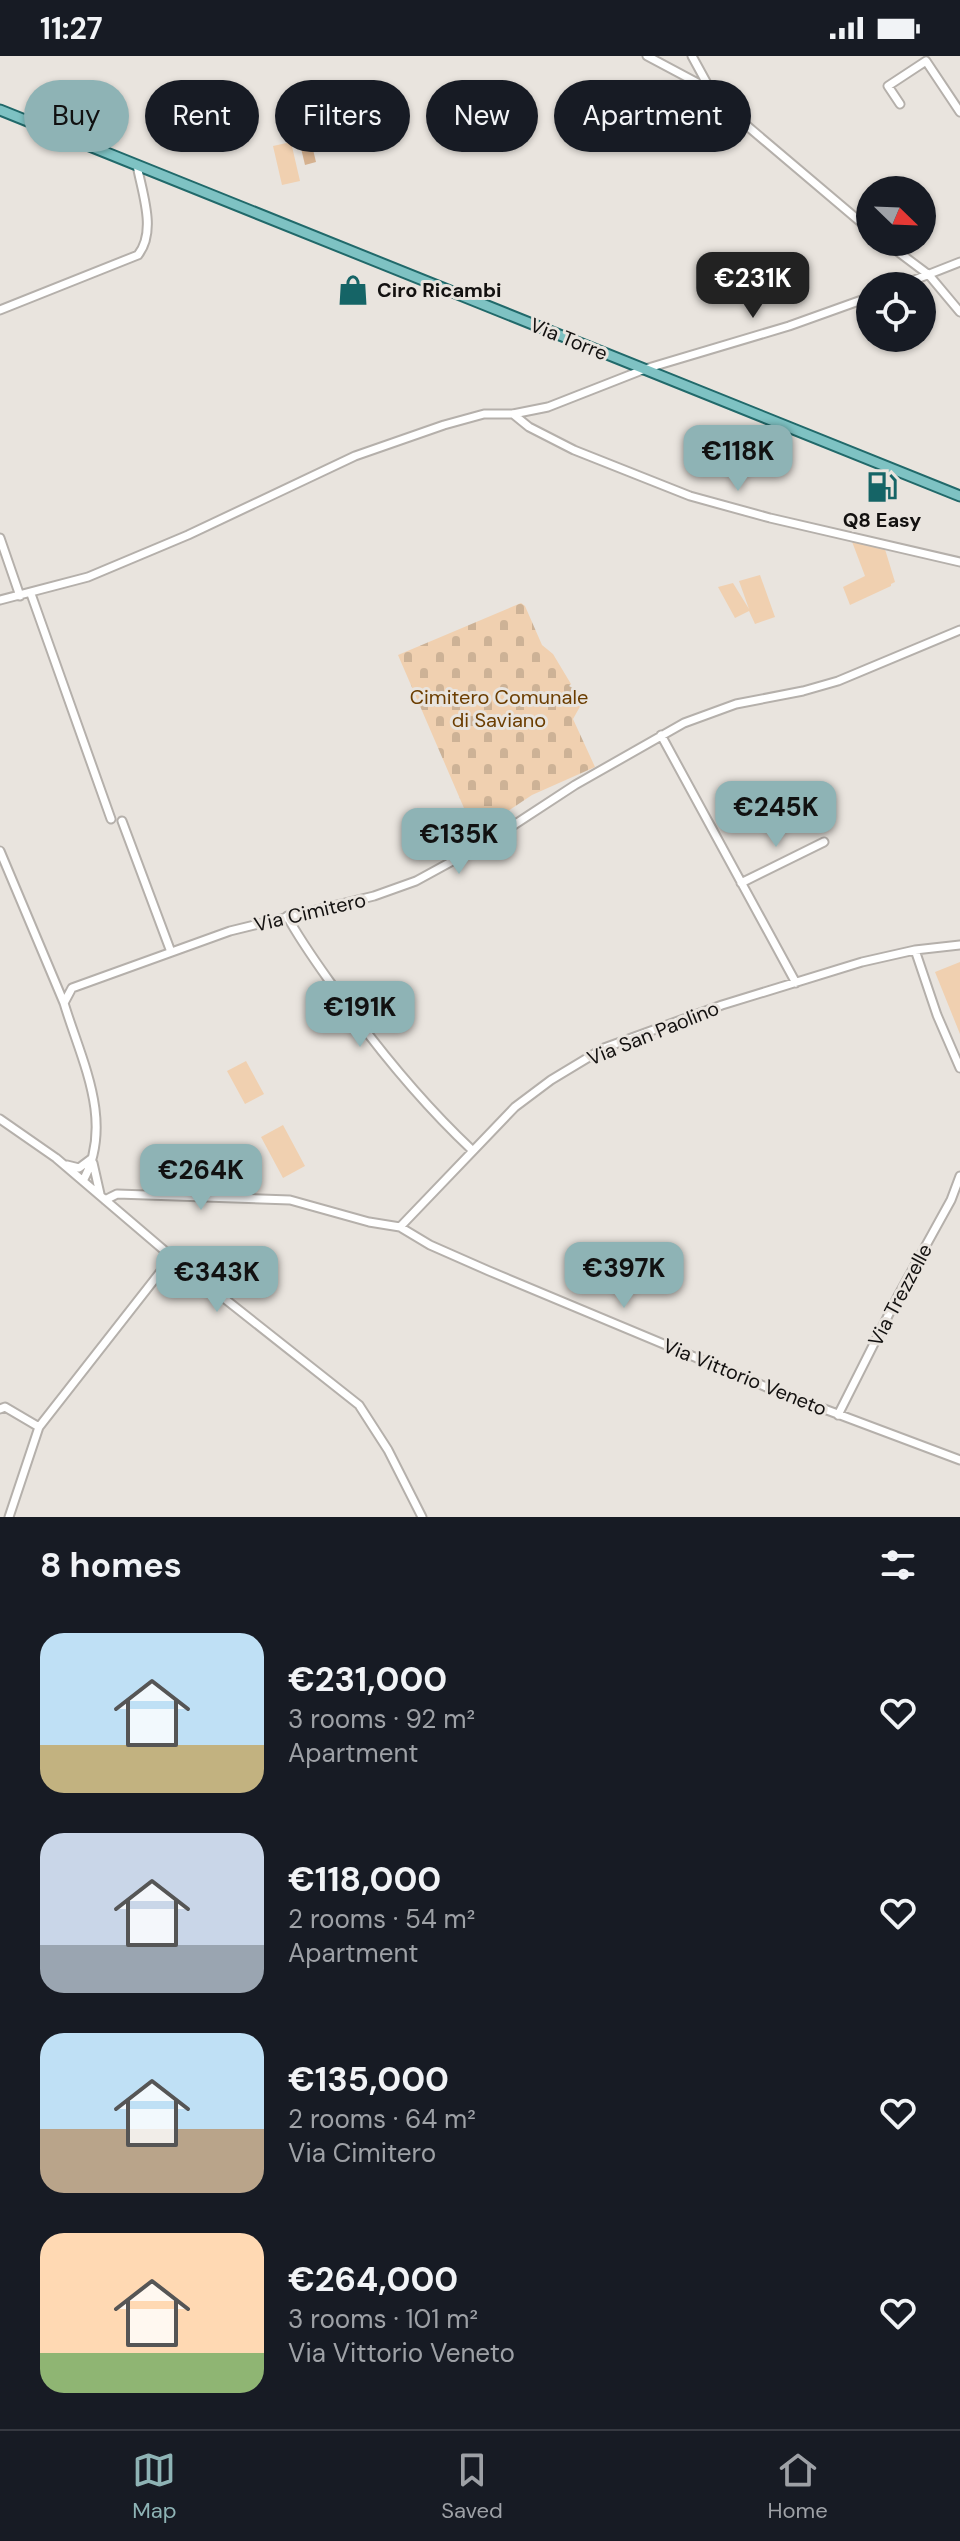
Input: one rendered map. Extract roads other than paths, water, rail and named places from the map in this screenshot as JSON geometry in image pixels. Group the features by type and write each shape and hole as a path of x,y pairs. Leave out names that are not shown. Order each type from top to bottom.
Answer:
{"main road":[{"name":"Via Torre","path":"0,110 960,496"}],"street":[{"path":"647,56 693,80"},
{"path":"692,56 705,80"},
{"path":"900,104 888,86 925,61 960,112"},
{"path":"751,129 856,218"},
{"path":"0,310 138,255 148,239 148,227 137,165"},
{"path":"904,256 925,272"},
{"path":"936,272 960,262"},
{"path":"936,283 960,312"},
{"path":"0,600 88,577 139,557 355,456 444,425 484,414 513,414 548,407 645,369 789,326 856,302"},
{"path":"513,414 529,427 574,450 690,496 960,562"},
{"path":"0,538 20,596"},
{"path":"31,594 111,819"},
{"name":"Via Cimitero","path":"64,1003 72,988 230,931 374,896 416,881 491,840 575,785 661,735 709,712 838,681 960,630"},
{"path":"661,735 771,932 796,983"},
{"path":"122,821 171,952"},
{"path":"741,883 824,842"},
{"path":"0,851 64,1003 93,1089 96,1129 92,1157 83,1181"},
{"path":"287,916 317,964 383,1054 417,1096 472,1150"},
{"name":"Via San Paolino","path":"400,1227 515,1107 551,1080 604,1048 722,1005 862,962 915,950 960,945"},
{"path":"915,950 937,1015 960,1068"},
{"path":"0,1119 63,1164 172,1257 359,1405 388,1450 422,1517"},
{"path":"63,1164 79,1168 92,1157"},
{"path":"92,1157 103,1198"},
{"name":"Via Trezzelle","path":"838,1415 951,1200 960,1176"},
{"name":"Via Vittorio Veneto","path":"103,1198 117,1194 290,1200 369,1222 400,1227 430,1245 489,1271 838,1415 960,1460"},
{"path":"9,1517 39,1427 172,1257"},
{"path":"0,1409 5,1407 39,1427"}],"water":[{"path":"302,152 314,152 316,162 305,165"}],"place":[{"name":"Ciro Ricambi","path":"353,290"},
{"name":"Q8 Easy","path":"882,487"}],"park label":[{"name":"Cimitero Comunale di Saviano","path":"499,708"}]}
